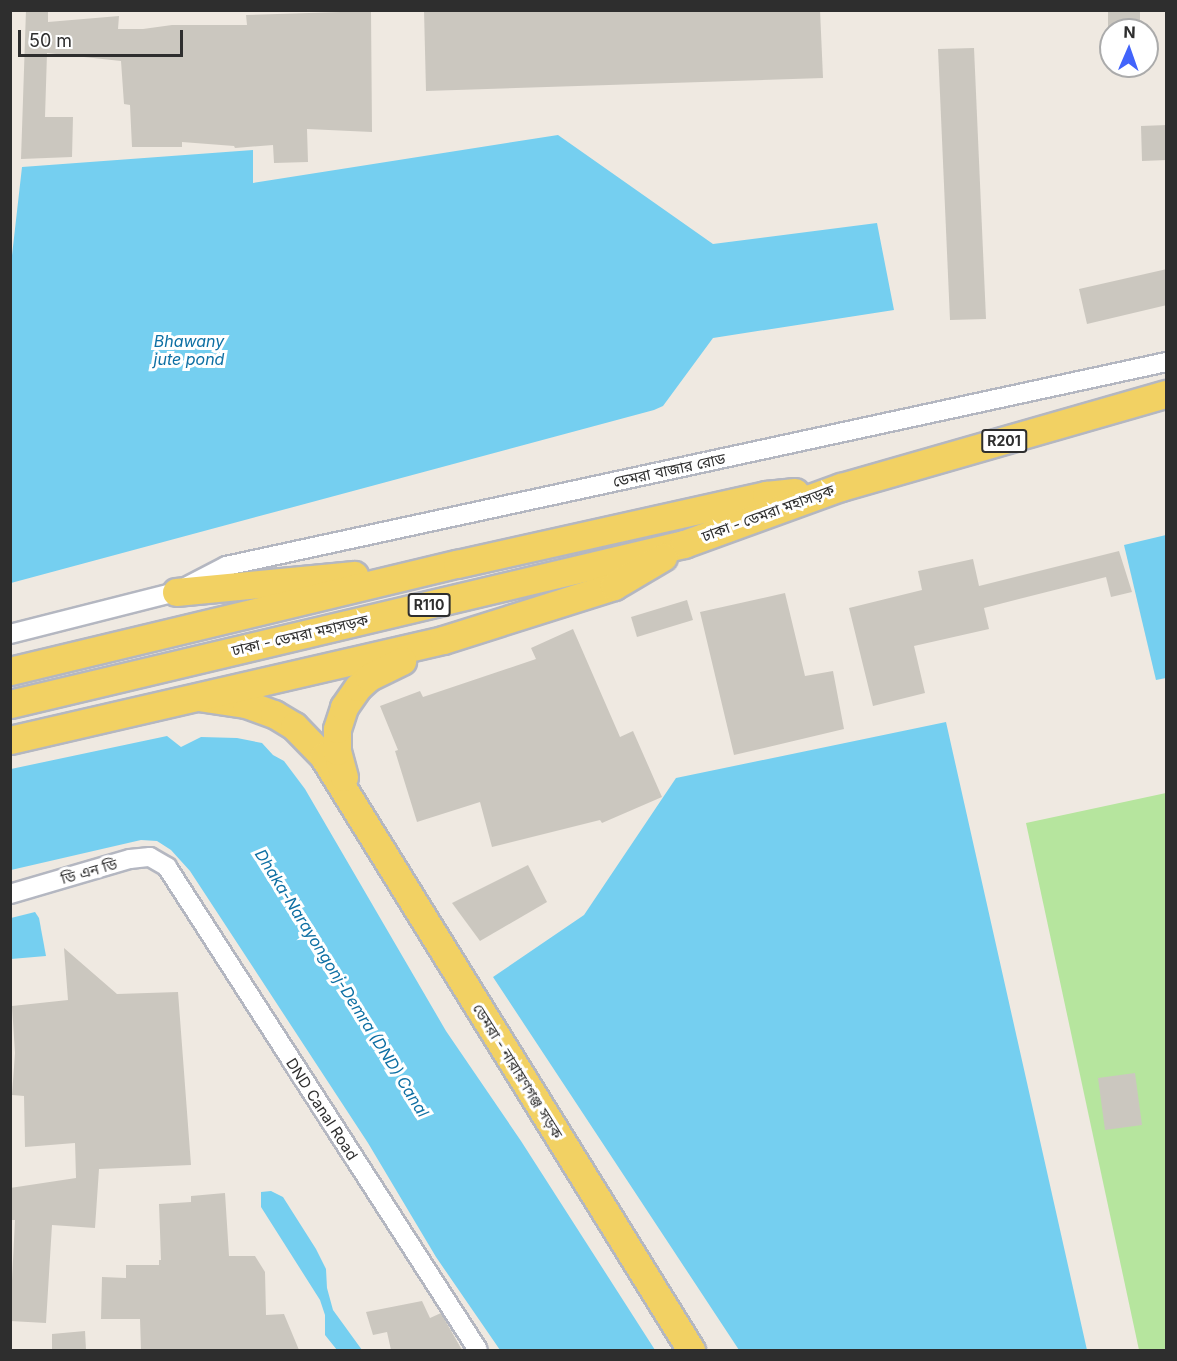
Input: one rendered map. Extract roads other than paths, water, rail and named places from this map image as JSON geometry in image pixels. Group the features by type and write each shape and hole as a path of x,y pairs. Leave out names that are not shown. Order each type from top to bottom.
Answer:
{"main road":[{"name":"R201","path":"841,487 1167,394"},
{"name":"ঢাকা - ডেমরা মহাসড়ক","path":"10,704 684,544 841,487"},
{"name":"ঢাকা - ডেমরা মহাসড়ক","path":"10,671 457,564 766,495 841,487"},
{"path":"10,740 443,640 614,586 684,544"},
{"path":"176,592 457,564"},
{"name":"ডেমরা - নারায়ণগঞ্জ সড়ক","path":"347,790 337,751 337,729 344,707 369,677 443,640"},
{"name":"ডেমরা - নারায়ণগঞ্জ সড়ক","path":"198,697 246,704 274,714 294,726 324,756 691,1350"}],"street":[{"name":"ডেমরা বাজার রোড","path":"10,634 176,592 226,566 1167,362"},
{"name":"ডি এন ডি","path":"10,894 130,859 150,857 167,867"},
{"name":"DND Canal Road","path":"167,867 478,1350"}],"water":[{"name":"Bhawany jute pond","path":"558,135 713,244 877,223 894,310 713,338 663,406 654,410 11,583 10,273 22,167 253,150 253,183"},
{"path":"1166,535 1166,678 1156,680 1124,545"},
{"path":"946,722 1087,1350 739,1350 493,977 584,915 676,778"},
{"name":"Dhaka-Narayongonj-Demra (DND) Canal","path":"167,736 181,747 201,737 237,738 262,743 273,755 284,761 305,789 446,1031 521,1141 655,1350 500,1350 436,1257 368,1143 190,871 171,850 157,841 141,840 11,870 11,769"},
{"path":"35,912 39,918 46,956 11,959 11,918"},
{"path":"271,1191 283,1197 316,1249 326,1269 327,1288 333,1310 362,1350 337,1350 325,1335 325,1315 320,1300 261,1207 261,1192"}]}
